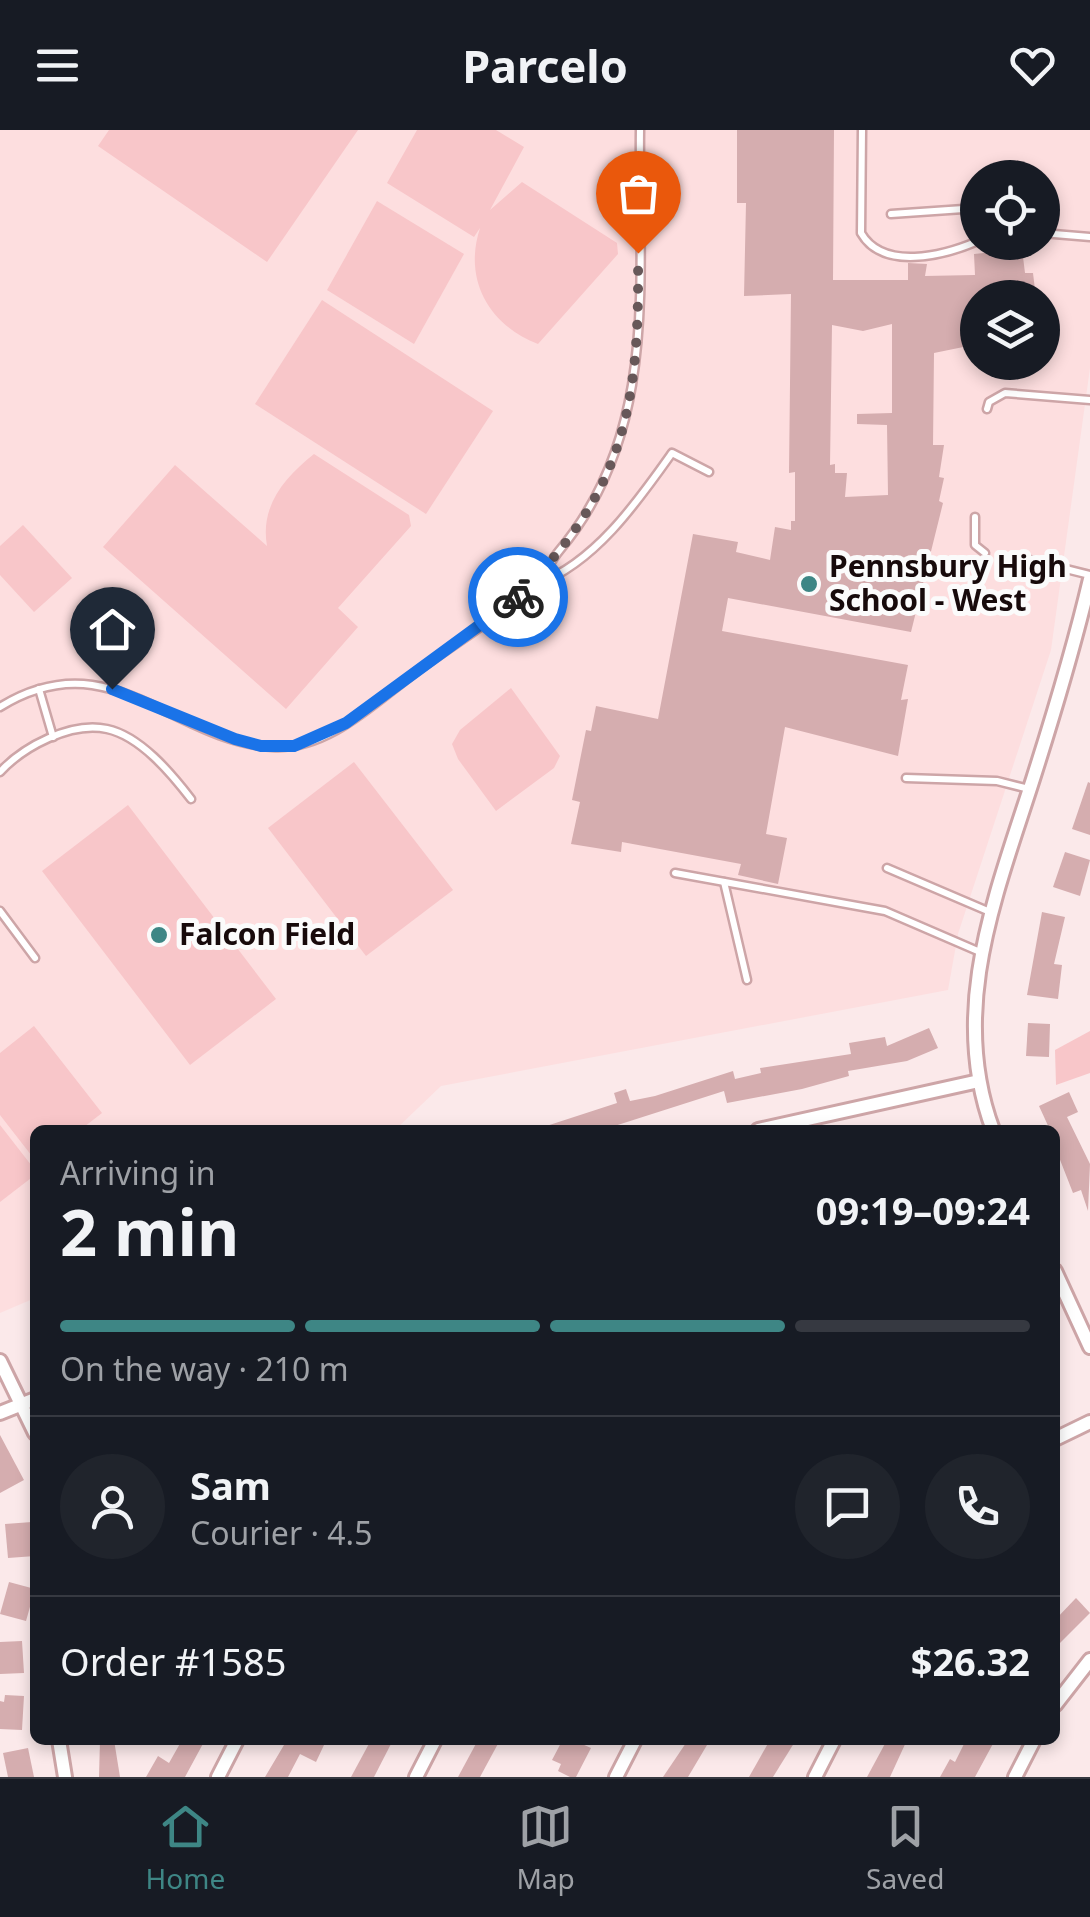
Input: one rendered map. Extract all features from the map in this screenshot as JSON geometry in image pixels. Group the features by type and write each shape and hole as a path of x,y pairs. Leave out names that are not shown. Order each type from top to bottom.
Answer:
{"street":[{"path":"992,1125 979,1081 972,1031 980,952 1090,577"},
{"path":"781,1125 979,1081"},
{"path":"1060,1282 1090,1348"},
{"path":"0,1361 28,1402 0,1414"},
{"path":"1060,1437 1090,1422"},
{"path":"1060,1699 1090,1660"},
{"path":"60,1745 64,1777"},
{"path":"218,1777 234,1745"},
{"path":"416,1777 433,1745"},
{"path":"616,1777 633,1745"},
{"path":"815,1777 831,1745"},
{"path":"1019,1776 1032,1745"}],"lane":[{"path":"536,584 595,500 629,413 638,353 640,130"},
{"path":"862,130 861,233 868,245 875,252 898,256 929,256 960,247"},
{"path":"891,214 960,209"},
{"path":"1060,234 1090,236"},
{"path":"987,409 989,402 1004,393 1090,400"},
{"path":"0,707 39,688 70,684 112,689 235,739 261,746 294,746 346,723 536,584 552,578 614,526 672,453 710,472"},
{"path":"975,516 975,545 985,553"},
{"path":"1030,560 1090,577"},
{"path":"39,688 54,737"},
{"path":"0,772 38,743 106,728 139,746 190,799"},
{"path":"906,778 997,781 1030,790"},
{"path":"887,868 990,912"},
{"path":"675,873 725,886 885,911 980,952"},
{"path":"725,886 748,980"},
{"path":"0,910 36,958"}],"shaded area":[{"path":"0,130 1090,130 1090,368 1051,650 958,934 948,990 441,1086 400,1125 30,1125 30,1300 0,1313"},
{"path":"109,130 358,130 267,262 98,146"},
{"path":"417,130 496,130 524,147 490,210 522,182 617,243 618,254 538,344 506,325 484,298 475,265 480,228 474,237 387,183"},
{"path":"377,201 464,254 414,344 327,290"},
{"path":"322,300 493,411 426,514 255,404"},
{"path":"314,454 409,515 411,526 338,608 358,627 286,709 103,547 175,465 267,546 267,518 277,494"},
{"path":"23,525 72,578 34,612 0,575 0,546"},
{"path":"511,688 560,756 554,768 496,811 458,759 452,744 460,730"},
{"path":"354,762 453,890 366,956 268,828"},
{"name":"Falcon Field","path":"128,805 276,999 190,1065 42,871"},
{"path":"34,1026 102,1113 86,1125 30,1125 30,1154 0,1115 0,1053"},
{"path":"1090,1031 1090,1073 1056,1085 1055,1050"},
{"path":"0,1125 30,1164 30,1179 0,1202"}],"building":[{"path":"737,130 834,130 833,280 908,280 908,263 927,264 925,276 975,275 974,260 1023,260 1025,273 1033,273 1034,280 960,280 960,348 934,353 933,445 944,445 939,477 944,478 939,501 943,503 911,632 728,598 722,631 908,665 901,700 908,699 898,756 785,727 766,834 787,838 778,884 738,875 741,864 622,842 621,852 571,844 580,802 572,800 586,730 591,731 596,706 658,719 693,534 738,542 736,552 770,560 775,527 791,530 791,521 795,521 795,472 789,473 791,294 744,296 746,203 737,203","holes":["892,324 892,413 857,414 857,424 887,425 888,495 845,497 847,473 835,473 835,464 830,465 832,325 863,331"]},
{"path":"1090,783 1090,835 1072,829"},
{"path":"1065,852 1090,860 1080,896 1053,887"},
{"path":"1042,912 1065,917 1054,964 1062,965 1058,999 1027,995"},
{"path":"1028,1023 1050,1024 1049,1057 1026,1056"},
{"path":"929,1028 938,1048 907,1061 848,1071 849,1076 802,1089 727,1103 724,1091 618,1125 549,1125 617,1103 614,1093 626,1089 630,1101 733,1071 735,1079 761,1073 760,1068 851,1054 849,1043 885,1037 887,1046"},
{"path":"1069,1092 1078,1112 1067,1117 1090,1164 1088,1211 1081,1190 1073,1193 1060,1160 1060,1125 1048,1125 1039,1106"},
{"path":"0,1435 24,1480 0,1493"},
{"path":"30,1522 30,1556 8,1558 5,1524"},
{"path":"9,1582 30,1588 26,1621 0,1614"},
{"path":"1076,1598 1090,1613 1060,1643 1060,1615"},
{"path":"22,1641 24,1673 0,1674 0,1642"},
{"path":"5,1695 24,1696 22,1730 0,1729 0,1701 4,1702"},
{"path":"100,1745 115,1745 120,1777 99,1777"},
{"path":"179,1745 202,1745 185,1777 146,1777 158,1756 169,1763"},
{"path":"284,1745 324,1745 316,1762 300,1754 288,1777 265,1777"},
{"path":"368,1745 390,1745 374,1777 351,1777"},
{"path":"475,1745 497,1745 480,1777 458,1777"},
{"path":"560,1745 591,1748 576,1777 558,1771 561,1764 552,1760"},
{"path":"685,1745 707,1745 688,1777 663,1777"},
{"path":"767,1745 793,1745 773,1777 749,1777"},
{"path":"884,1745 905,1745 890,1777 867,1777"},
{"path":"964,1745 992,1745 975,1777 940,1777 950,1759 955,1762"},
{"path":"28,1748 34,1777 8,1777 3,1753"}],"way so far":[{"path":"518,597 536,584 584,517 614,459 634,388 638,253"}],"place":[{"name":"Pennsbury High School - West","path":"809,584"},
{"name":"Falcon Field","path":"159,935"}],"route":[{"path":"112,689 235,739 261,746 294,746 321,738 346,723 518,597"}]}
